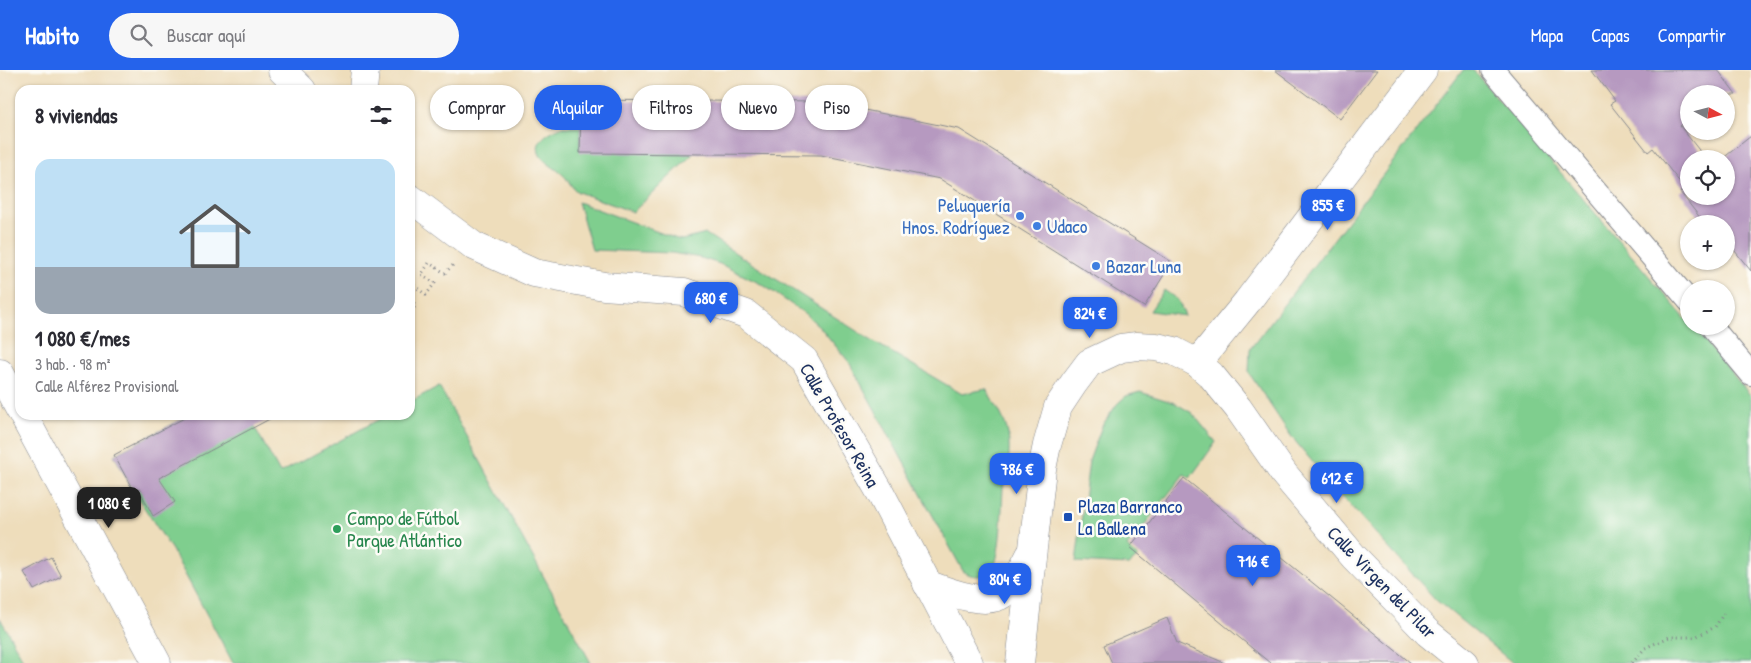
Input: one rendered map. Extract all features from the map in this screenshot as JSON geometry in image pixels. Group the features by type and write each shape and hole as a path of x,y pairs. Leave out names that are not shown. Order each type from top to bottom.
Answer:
{"street":[{"path":"282,70 297,85"},
{"path":"364,85 365,70"},
{"path":"1197,363 1247,302 1423,70"},
{"path":"1494,70 1680,289"},
{"name":"Calle Profesor Reina","path":"415,202 474,246 534,274 604,286 684,292 746,314 804,360 880,492 969,663"},
{"path":"1718,335 1751,374"},
{"name":"Calle Virgen del Pilar","path":"1020,663 1042,469 1058,407 1089,363 1121,348 1137,346 1156,347 1174,351 1197,363 1223,388 1284,474 1354,557 1428,633 1465,663"},
{"path":"0,373 15,401"},
{"path":"26,420 157,663"},
{"path":"927,584 954,594 982,600 1002,595 1018,576 1032,551"}],"path":[{"path":"415,286 426,295 436,283 421,275 429,263 445,273 454,262 447,259"},
{"path":"1632,663 1645,648 1669,637 1695,637 1715,627 1726,610"}],"green space":[{"path":"1463,70 1473,70 1680,312 1680,335 1700,335 1751,396 1751,663 1513,663 1436,600 1330,483 1291,436 1249,373 1250,349"},
{"path":"555,130 580,130 580,152 693,154 633,212 578,192 563,175 542,158 538,147 542,138"},
{"path":"578,202 677,239 682,240 706,234 869,339 962,394 986,389 1005,422 1009,444 1008,468 1003,488 998,553 993,568 987,574 979,576 970,575 963,571 849,362 819,326 804,313 763,285 720,264 701,258 672,253 592,250"},
{"path":"1164,290 1178,300 1185,316 1150,311"},
{"name":"Campo de Fútbol Parque Atlántico","path":"439,386 591,663 233,663 172,550 134,492 114,455 180,420 251,420 280,473 378,420 415,420 415,399"},
{"path":"1140,392 1175,403 1192,413 1216,442 1190,478 1184,474 1127,547 1138,557 1129,565 1076,562 1089,461 1102,426 1117,404 1126,396"},
{"path":"0,618 25,663 0,663"}],"building":[{"path":"1275,70 1377,70 1340,119"},
{"path":"1592,70 1718,70 1729,85 1680,85 1680,140 1691,140 1699,150 1680,150 1680,183 1653,148 1648,152 1610,104 1615,101"},
{"path":"622,100 632,100 632,130 711,130 711,101 721,101 721,130 795,130 795,102 805,102 805,130 868,130 868,111 959,129 1172,262 1144,307 940,179 821,155 580,153 580,130 622,130"},
{"path":"1751,136 1751,271 1735,251 1735,215 1698,215 1690,205 1735,205 1735,150 1733,150"},
{"path":"180,420 268,420 159,478 175,502 153,516 139,489 134,492 114,455"},
{"path":"1184,478 1411,663 1270,663 1130,547"},
{"path":"51,557 61,576 34,590 24,572"},
{"path":"1167,618 1177,643 1225,663 1112,663 1104,645"}],"place":[{"name":"Peluquería Hnos. Rodríguez","path":"1020,216"},
{"name":"Udaco","path":"1037,226"},
{"name":"Bazar Luna","path":"1096,266"},
{"name":"Plaza Barranco La Ballena","path":"1068,517"},
{"name":"Campo de Fútbol Parque Atlántico","path":"337,529"}]}
